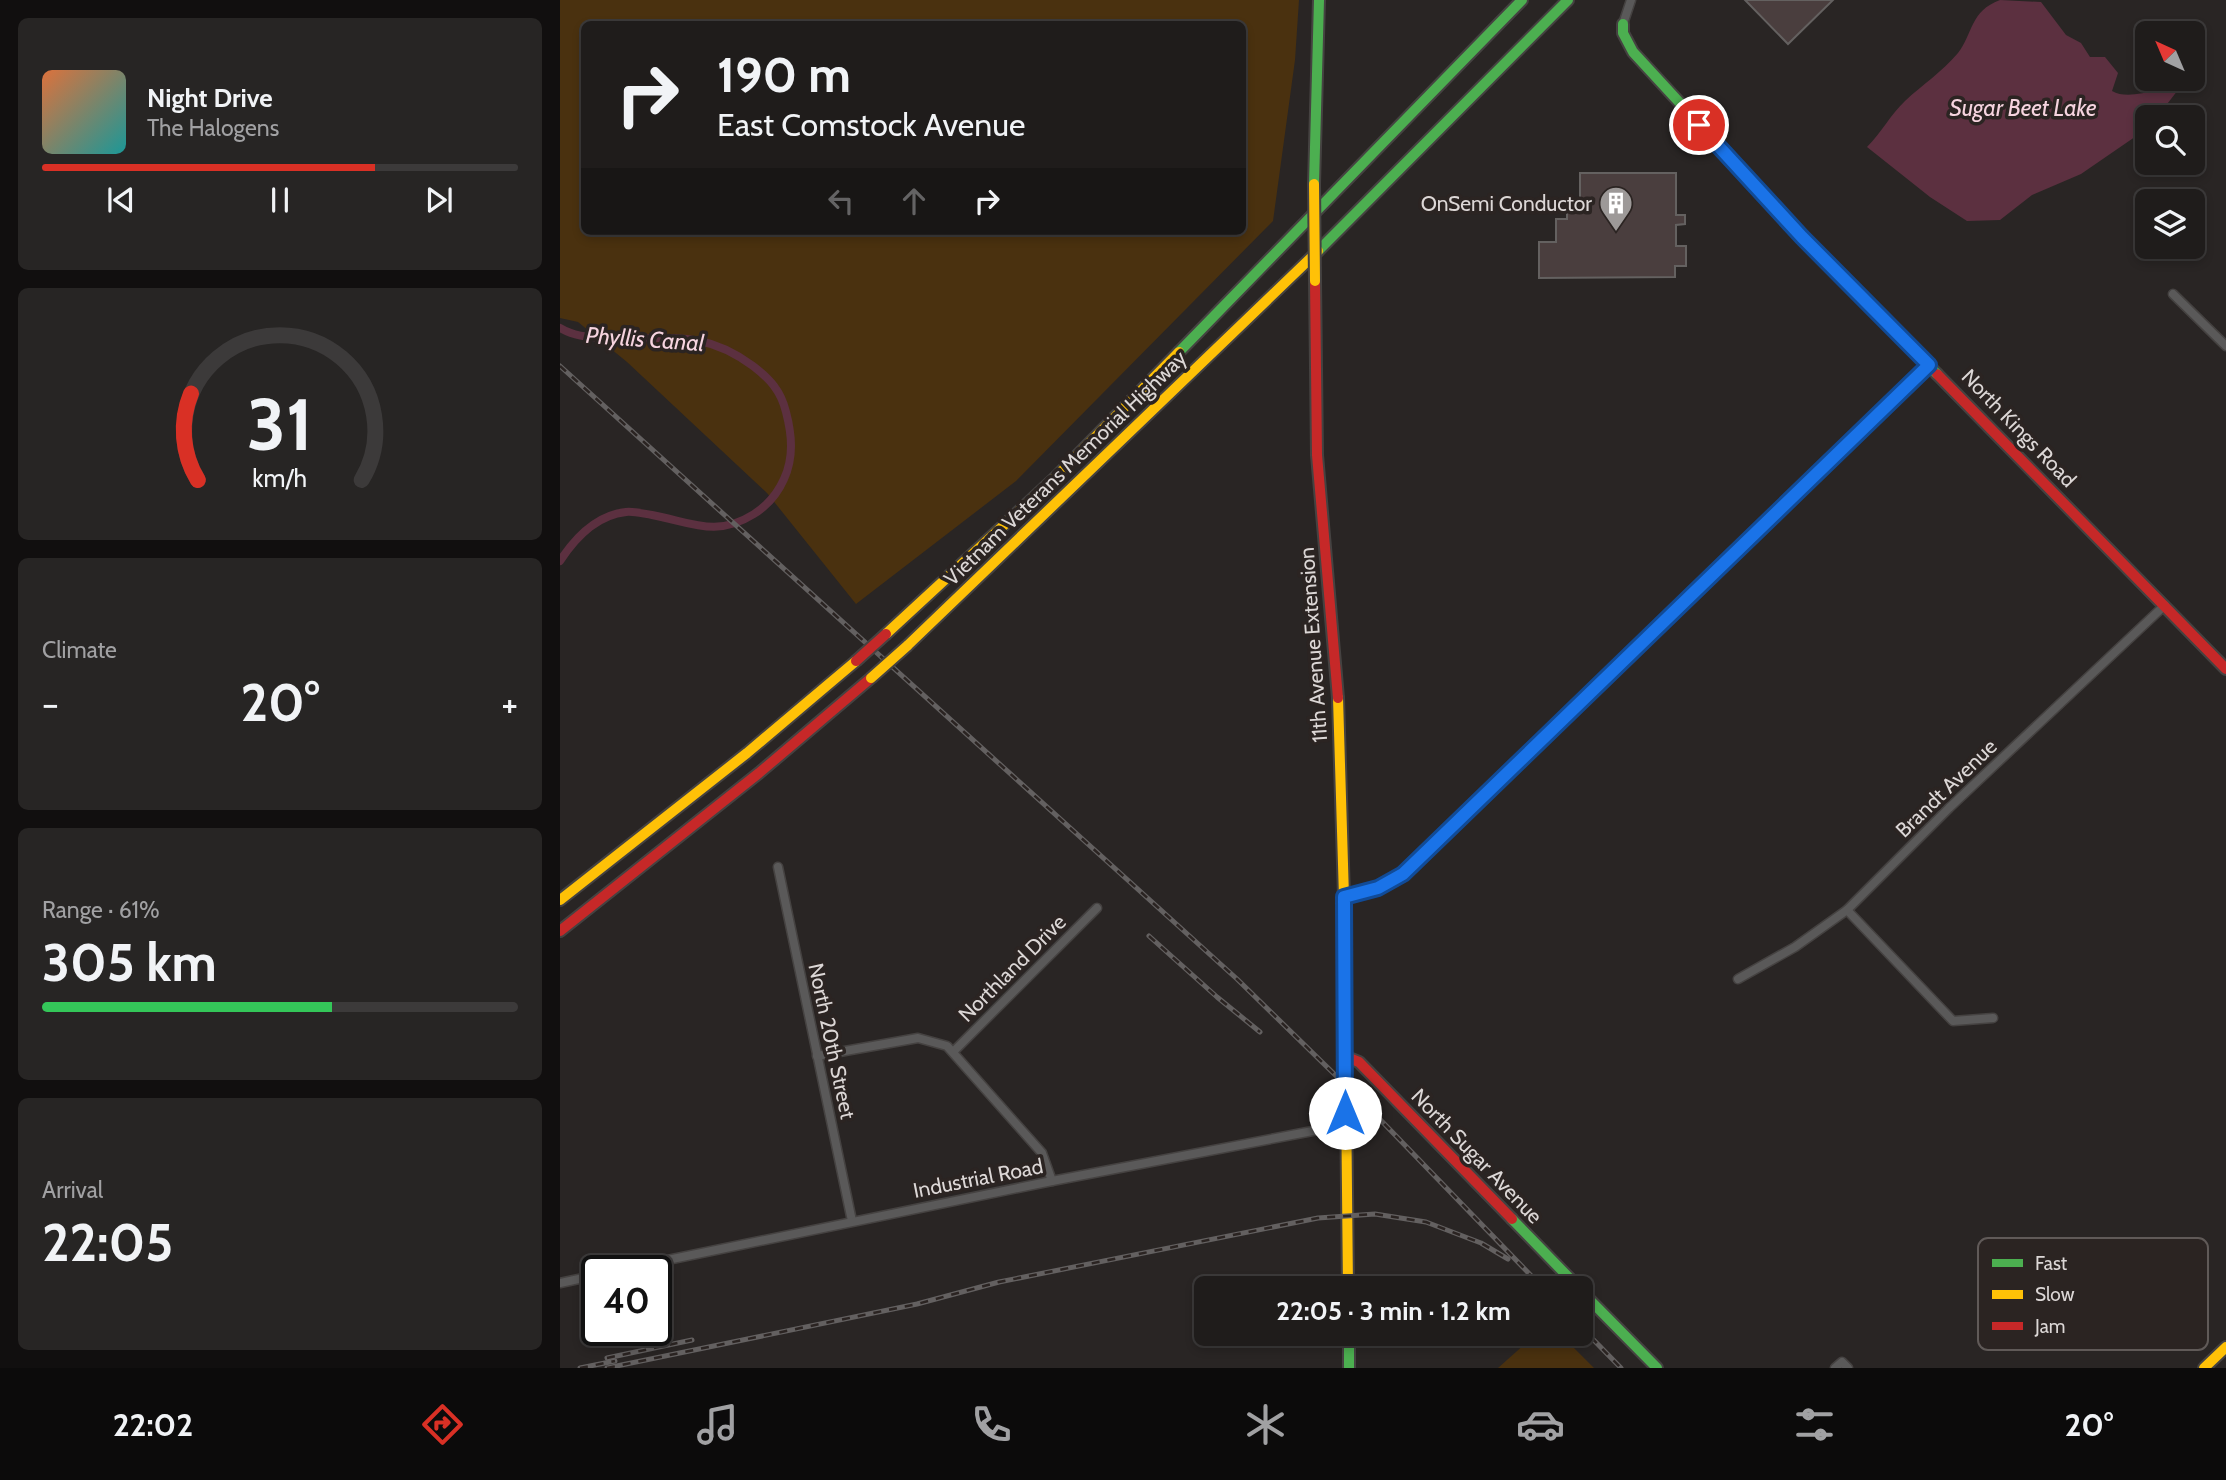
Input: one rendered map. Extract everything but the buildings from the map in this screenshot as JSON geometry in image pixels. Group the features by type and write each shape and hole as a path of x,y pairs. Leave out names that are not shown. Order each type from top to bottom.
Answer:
{"main road":[{"name":"11th Avenue Extension","path":"1319,0 1320,37 1314,113 1317,455 1338,682 1344,897 1344,1125 1348,1276"},
{"name":"Vietnam Veterans Memorial Highway","path":"644,834 856,661 1056,477 1522,0"},
{"name":"Vietnam Veterans Memorial Highway","path":"560,932 759,773 906,646 1067,495 1315,253 1453,118 1568,0"},
{"name":"North Kings Road","path":"1623,24 1623,33 1633,52 1802,237 2226,669"},
{"path":"560,891 644,834"},
{"path":"560,900 644,834"},
{"name":"North Sugar Avenue","path":"1344,1056 1359,1062 1566,1276"},
{"name":"North Sugar Avenue","path":"1593,1303 1657,1368"},
{"path":"1349,1346 1349,1368"},
{"path":"2204,1368 2226,1347"}],"street":[{"path":"1623,24 1631,0"},
{"path":"2173,294 2226,346"},
{"path":"1344,897 1378,888 1403,874 1929,365"},
{"name":"Brandt Avenue","path":"1738,979 1795,947 1847,910 1949,808 2165,605"},
{"name":"North 20th Street","path":"778,867 852,1221"},
{"name":"Northland Drive","path":"953,1052 1097,908"},
{"path":"1847,910 1953,1021 1993,1018"},
{"path":"817,1056 918,1038 947,1046 1042,1153 1052,1181"},
{"name":"Industrial Road","path":"672,1259 1052,1181 1344,1125"},
{"path":"560,1283 581,1278"}],"shaded area":[{"path":"560,0 1299,0 1295,60 1273,221 1016,481 856,604 767,493 627,362 578,322 560,318"},
{"path":"1523,1346 1572,1346 1594,1368 1498,1368"}],"water":[{"name":"Sugar Beet Lake","path":"2000,0 2041,2 2066,35 2081,43 2090,57 2105,57 2118,73 2112,91 2128,95 2150,91 2177,91 2166,105 2135,105 2135,137 2081,174 2032,195 2000,220 1967,221 1930,197 1867,147 1900,106 1958,53 1977,17"}],"waterway":[{"name":"Phyllis Canal","path":"560,328 588,337 682,338 716,346 734,354 759,371 778,392 786,412 791,446 787,471 775,495 759,511 740,521 715,527 636,512 615,514 588,529 560,561"}],"railway":[{"path":"560,366 1237,979 1368,1107 1531,1276"},
{"path":"1149,936 1260,1032"},
{"path":"607,1368 917,1304 999,1282 1318,1218 1375,1214 1426,1222 1481,1243 1508,1259"},
{"path":"1593,1339 1621,1368"},
{"path":"607,1358 692,1340"},
{"path":"580,1368 615,1361"}],"traffic: fast":[{"path":"1314,184 1319,0"},
{"path":"1179,352 1522,0"},
{"path":"1318,251 1568,0"},
{"path":"1623,24 1623,33 1633,52 1803,237 1937,374"},
{"path":"1512,1219 1567,1276"},
{"path":"1593,1303 1657,1368"},
{"path":"1349,1346 1349,1368"}],"traffic: slow":[{"path":"1314,184 1315,281"},
{"path":"907,646 1318,251"},
{"path":"886,634 1056,477 1179,352"},
{"path":"871,678 907,646"},
{"path":"560,900 747,753 856,661"},
{"path":"1338,698 1344,897 1348,1276"},
{"path":"2204,1368 2226,1347"}],"traffic: jam":[{"path":"1315,281 1317,455 1338,698"},
{"path":"1937,374 2226,669"},
{"path":"856,661 886,634"},
{"path":"560,931 759,773 871,678"},
{"path":"1344,1056 1359,1062 1512,1219"}],"place":[{"name":"OnSemi Conductor","path":"1616,233"}],"route":[{"path":"1345,1113 1344,897 1378,888 1403,874 1929,365 1802,237 1699,125"}]}
